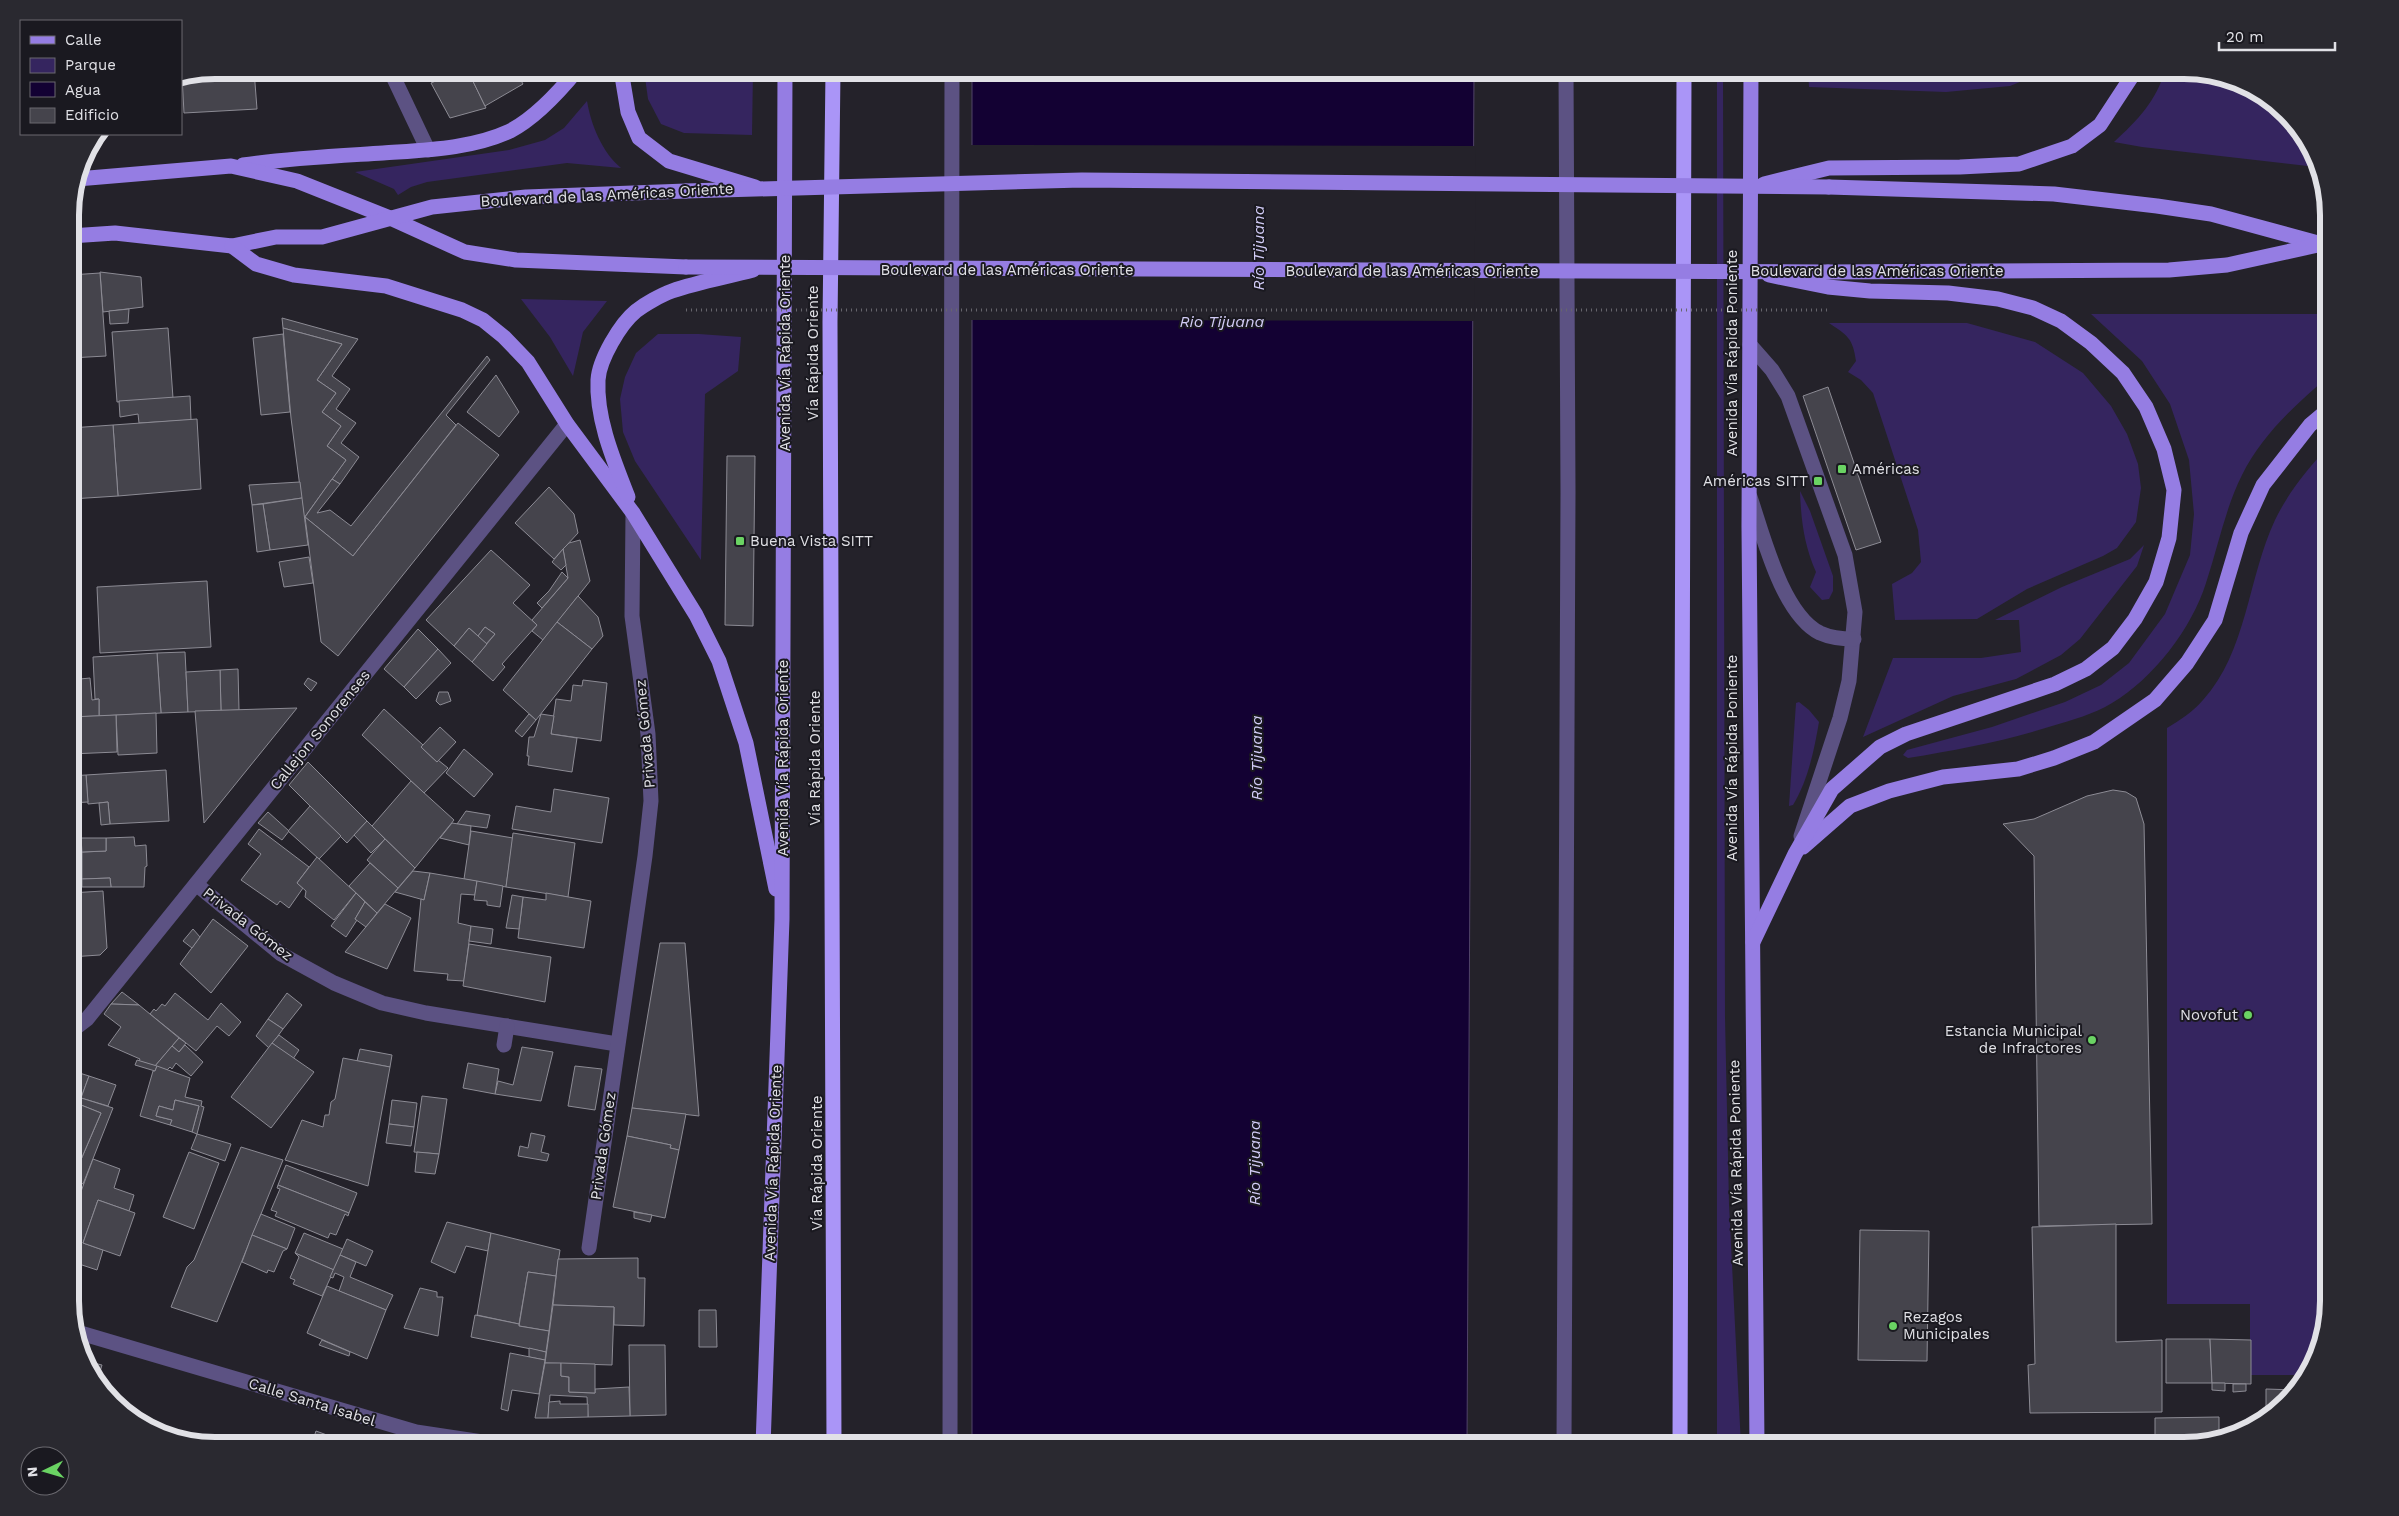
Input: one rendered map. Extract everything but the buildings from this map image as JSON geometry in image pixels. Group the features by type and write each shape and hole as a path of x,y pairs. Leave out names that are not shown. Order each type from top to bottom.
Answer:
{"highway":[{"name":"Vía Rápida Oriente","path":"833,79 830,332 834,1437"},
{"path":"1680,1437 1684,79"}],"main road":[{"path":"231,166 278,160 428,150 477,143 511,130 554,98 570,79"},
{"path":"625,79 628,112 639,138 669,161 756,187"},
{"name":"Avenida Vía Rápida Oriente","path":"763,1437 782,919 785,79"},
{"name":"Avenida Vía Rápida Poniente","path":"1751,79 1749,495 1751,945 1757,1437"},
{"path":"1760,186 1829,168 1960,168 2019,164 2072,146 2100,124 2130,79"},
{"name":"Boulevard de las Américas Oriente","path":"83,178 231,166 297,181 390,218 465,252 516,260 686,267 757,269 1756,272 1828,279 2169,270 2227,265 2320,246"},
{"name":"Boulevard de las Américas Oriente","path":"79,235 115,233 232,246 276,238 322,237 432,207 526,198 756,187 1082,180 1760,186 2054,194 2211,214 2320,243"},
{"path":"232,246 256,264 294,275 386,286 462,310 483,320 504,337 528,362 567,424 634,513 696,614 719,661 746,743 782,919"},
{"path":"634,513 616,465 599,406 598,378 606,354 618,331 636,311 671,291 757,269"},
{"path":"1751,945 1795,854 1832,789 1880,747 1906,734 2055,684 2086,669 2113,648 2135,619 2156,582 2170,538 2174,490 2164,449 2146,407 2123,374 2091,343 2061,321 2033,308 1998,299 1828,279"},
{"path":"1795,854 1850,806 1889,791 1943,777 2018,769 2054,758 2094,742 2154,700 2187,663 2215,620 2242,533 2262,485 2310,425 2320,417"}],"street":[{"path":"394,79 428,150"},
{"path":"950,1437 952,79"},
{"path":"1564,1437 1568,492 1566,79"},
{"path":"1750,345 1772,370 1788,396 1845,555 1855,612 1849,681 1840,718 1795,854"},
{"name":"Callejon Sonorenses","path":"79,1025 87,1019 567,424"},
{"path":"1749,495 1776,573 1788,599 1807,624 1820,633 1836,638 1854,639"},
{"name":"Privada Gómez","path":"589,1248 645,856 651,801 648,734 632,616 634,513"},
{"name":"Privada Gómez","path":"196,884 281,954 334,983 382,1003 426,1013 617,1044"},
{"path":"504,1045 507,1026"},
{"name":"Calle Santa Isabel","path":"83,1334 416,1432 449,1437"}],"path":[{"path":"686,310 1829,310"}],"green space":[{"path":"645,79 753,79 752,135 684,133 661,124 648,99"},
{"path":"1717,79 1723,79 1725,1017 1729,1204 1741,1437 1717,1437"},
{"path":"1809,79 2027,79 2010,86 1946,92 1809,87"},
{"path":"2162,79 2184,79 2220,83 2252,97 2267,107 2287,125 2297,139 2311,166 2142,147 2114,142 2145,109"},
{"path":"587,101 598,137 608,154 621,168 567,163 427,182 411,187 398,195 394,189 355,172 509,150 545,140 564,128"},
{"path":"521,299 607,301 583,332 573,376 550,337"},
{"path":"2091,314 2320,314 2320,384 2280,421 2250,460 2231,501 2200,600 2181,634 2156,666 2127,693 2112,703 2075,719 1999,741 1908,758 1903,755 1907,750 1992,727 2065,702 2101,685 2129,663 2165,614 2190,555 2194,514 2189,460 2170,404 2142,361"},
{"path":"1829,323 1967,323 2035,342 2083,373 2111,406 2127,434 2138,464 2141,488 2136,522 2117,548 2027,589 1977,619 1895,620 1892,584 1912,573 1921,562 1918,530 1873,393 1861,380 1848,372 1856,361 1853,347 1845,334"},
{"path":"658,334 741,337 738,371 705,394 701,560 635,461 623,432 620,399 625,377 636,353"},
{"name":"Novofut","path":"2320,456 2319,1319 2316,1337 2310,1353 2298,1375 2250,1375 2250,1304 2167,1304 2167,728 2195,708 2218,681 2238,637 2266,542 2275,520 2299,481"},
{"path":"1800,491 1810,511 1833,576 1833,591 1829,599 1822,600 1810,587 1816,572 1804,532"},
{"path":"2144,545 2137,566 2080,639 2061,655 2016,679 1953,696 1863,737 1893,658 1981,658 2021,652 2019,620 1995,620 2062,587 2130,559"},
{"path":"1799,702 1819,722 1813,754 1806,775 1793,805 1789,806 1796,703"}],"water":[{"name":"Rio Tijuana","path":"972,79 1474,79 1467,1437 972,1437"}],"pier":[{"path":"969,145 1476,146 1474,321 969,320"}],"place":[{"name":"Américas","path":"1842,469"},
{"name":"Américas SITT","path":"1818,481"},
{"name":"Buena Vista SITT","path":"740,541"},
{"name":"Novofut","path":"2248,1015"},
{"name":"Estancia Municipal de Infractores","path":"2092,1040"},
{"name":"Rezagos Municipales","path":"1893,1326"}],"water label":[{"name":"Río Tijuana","path":"1258,248"},
{"name":"Río Tijuana","path":"1256,758"},
{"name":"Río Tijuana","path":"1254,1163"}]}
